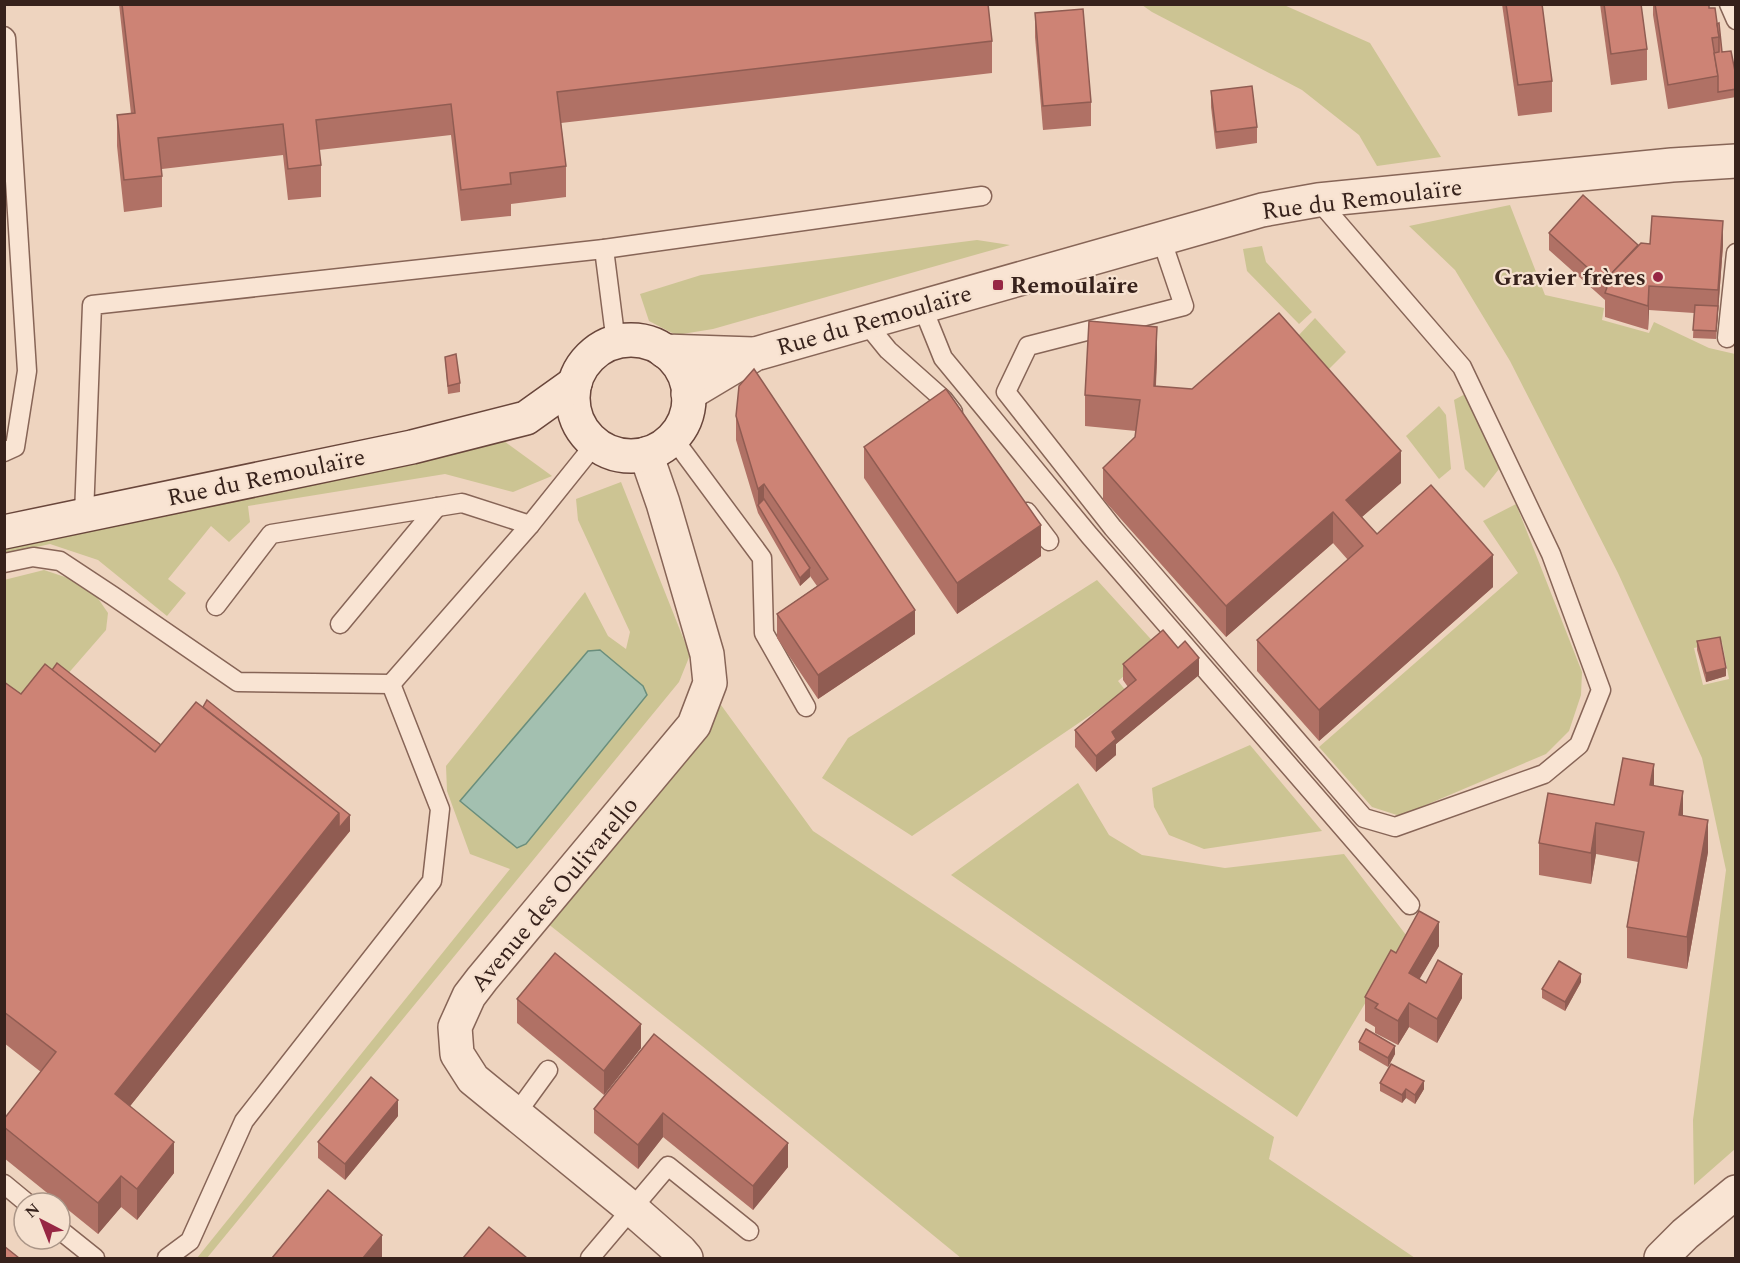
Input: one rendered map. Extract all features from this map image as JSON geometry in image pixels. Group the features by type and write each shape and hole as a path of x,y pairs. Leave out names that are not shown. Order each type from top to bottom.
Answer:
{"street":[{"name":"Rue du Remoulaïre","path":"688,394 755,354 1262,210 1318,200 1672,165 1736,161"},
{"name":"Rue du Remoulaïre","path":"4,532 412,447 526,418 575,383 583,367 595,353 616,343 629,340 648,343 664,351 755,354"},
{"path":"659,446 682,425 687,410 688,394 681,369 664,351"},
{"path":"575,383 574,412 587,435"},
{"name":"Rue du Remoulaïre","path":"526,418 587,435 611,453 628,456 659,446"},
{"name":"Avenue des Oulivarello","path":"659,446 663,503 707,654 710,683 694,725 469,996 455,1027 457,1054 473,1079 631,1208 686,1258"},
{"path":"1661,1258 1736,1192"}],"lane":[{"path":"1729,4 1736,20"},
{"path":"4,36 6,38 27,371 15,447 4,452"},
{"path":"84,515 92,305 604,249 982,196"},
{"path":"1161,238 1184,306 1028,346 1006,392 1113,528 1364,818 1395,827 1544,774 1579,745 1601,690 1551,554 1462,368 1318,200"},
{"path":"604,249 616,343"},
{"path":"1727,338 1736,253"},
{"path":"922,306 943,358 1089,535 1410,905"},
{"path":"866,323 888,350 943,399 964,428"},
{"path":"4,563 33,556 60,561 238,682 391,684 530,525 587,435"},
{"path":"659,446 762,558 764,633 806,707"},
{"path":"1014,494 1049,541"},
{"path":"216,606 271,534 462,503 530,525"},
{"path":"340,624 437,507"},
{"path":"167,1258 190,1241 244,1121 432,881 440,809 391,684"},
{"path":"516,1114 548,1070"},
{"path":"590,1258 668,1166 749,1232"},
{"path":"72,1240 95,1258"}],"shaded area":[{"path":"1142,5 1284,5 1370,43 1441,157 1377,166 1359,135 1302,90"},
{"path":"1510,205 1545,295 1604,308 1602,320 1649,333 1654,322 1709,348 1735,354 1735,1149 1694,1185 1693,1120 1726,870 1702,758 1618,573 1510,361 1455,270 1409,226","holes":["1722,642 1729,679 1703,685 1694,648"]},
{"path":"977,240 1010,245 713,329 676,335 649,321 640,294 701,275"},
{"path":"1262,246 1266,262 1312,312 1299,324 1247,271 1243,249"},
{"path":"1315,318 1346,352 1328,370 1298,336"},
{"path":"1467,393 1499,469 1484,488 1465,469 1454,400"},
{"path":"1439,406 1446,415 1451,469 1439,479 1406,436"},
{"path":"504,441 552,476 513,492 445,474 248,506 250,522 229,542 211,526 168,579 186,593 167,616 98,560 50,544 5,554 4,549"},
{"path":"621,482 690,655 679,682 207,1258 197,1258 510,869 470,854 447,791 446,766 585,592 608,636 626,649 630,632 578,520 576,499"},
{"path":"1516,504 1582,672 1581,695 1569,731 1546,754 1400,816 1372,807 1319,747 1518,573 1483,521"},
{"path":"44,570 71,579 97,597 108,613 106,630 66,676 22,713 5,699 4,580"},
{"path":"1097,580 1158,647 1118,681 1126,691 912,836 822,778 848,738"},
{"path":"600,650 643,686 647,695 526,844 517,848 460,801 588,651"},
{"path":"721,705 813,831 1274,1137 1269,1159 1415,1258 961,1258 702,1046 547,923 705,733"},
{"path":"1250,745 1322,831 1204,849 1169,835 1154,807 1152,788"},
{"path":"1078,783 1109,835 1142,855 1225,868 1344,854 1406,935 1297,1117 951,875"}],"building":[{"path":"122,4 988,4 992,41 557,92 566,166 510,173 511,184 461,190 451,104 316,120 321,165 288,169 283,124 158,138 162,176 124,180 117,115 135,113"},
{"path":"1506,4 1542,4 1552,81 1518,85"},
{"path":"1604,4 1641,4 1647,49 1611,54"},
{"path":"1655,4 1709,4 1709,8 1715,8 1719,37 1712,38 1718,76 1668,85"},
{"path":"1083,9 1091,102 1043,106 1035,13"},
{"path":"1719,23 1722,52 1731,51 1736,89 1718,92 1714,53 1719,52 1717,24"},
{"path":"1252,86 1257,127 1216,132 1211,91"},
{"path":"1583,195 1638,245 1612,273 1608,286 1549,233"},
{"path":"1652,216 1723,221 1718,290 1649,286 1648,306 1605,293 1612,273 1641,243 1650,244"},
{"path":"1695,305 1718,306 1716,331 1693,330"},
{"path":"1279,313 1401,451 1346,500 1377,534 1431,485 1493,555 1319,710 1257,640 1363,546 1333,512 1226,606 1103,468 1135,437 1140,400 1085,395 1089,321 1157,327 1154,386 1192,389"},
{"path":"456,354 460,383 448,386 445,357"},
{"path":"754,369 915,610 818,675 777,614 828,579 764,484 758,489 736,416 739,386"},
{"path":"946,389 1041,525 957,583 864,447"},
{"path":"764,499 810,568 800,578 758,505"},
{"path":"1163,630 1178,648 1185,641 1199,658 1112,732 1116,739 1096,756 1075,730 1136,680 1123,664"},
{"path":"1720,637 1726,668 1706,673 1697,641"},
{"path":"57,663 161,745 155,752 52,670"},
{"path":"45,664 155,752 196,702 339,813 115,1094 174,1142 137,1189 121,1176 98,1203 4,1127 4,1119 56,1052 4,1012 4,682 21,694"},
{"path":"207,700 350,815 339,828 339,813 203,707"},
{"path":"1623,758 1654,764 1650,785 1683,791 1679,815 1708,820 1687,937 1627,927 1644,832 1596,823 1591,853 1539,843 1548,793 1614,805"},
{"path":"1419,911 1439,922 1409,973 1426,983 1438,960 1462,974 1437,1019 1409,1003 1398,1021 1375,1008 1378,1004 1365,997 1391,950 1396,953"},
{"path":"555,953 641,1024 604,1071 517,999"},
{"path":"1559,961 1581,974 1565,1002 1542,989"},
{"path":"1366,1029 1395,1046 1388,1058 1359,1042"},
{"path":"654,1034 788,1143 753,1186 663,1113 638,1145 594,1109"},
{"path":"1391,1064 1424,1081 1415,1095 1406,1089 1402,1095 1380,1083"},
{"path":"371,1077 398,1100 345,1164 318,1142"},
{"path":"328,1190 382,1235 363,1258 272,1258"},
{"path":"489,1227 527,1258 463,1258"},
{"path":"4,1246 19,1258 4,1258"}],"place":[{"name":"Gravier frères","path":"1658,277"},
{"name":"Remoulaïre","path":"998,285"}]}
